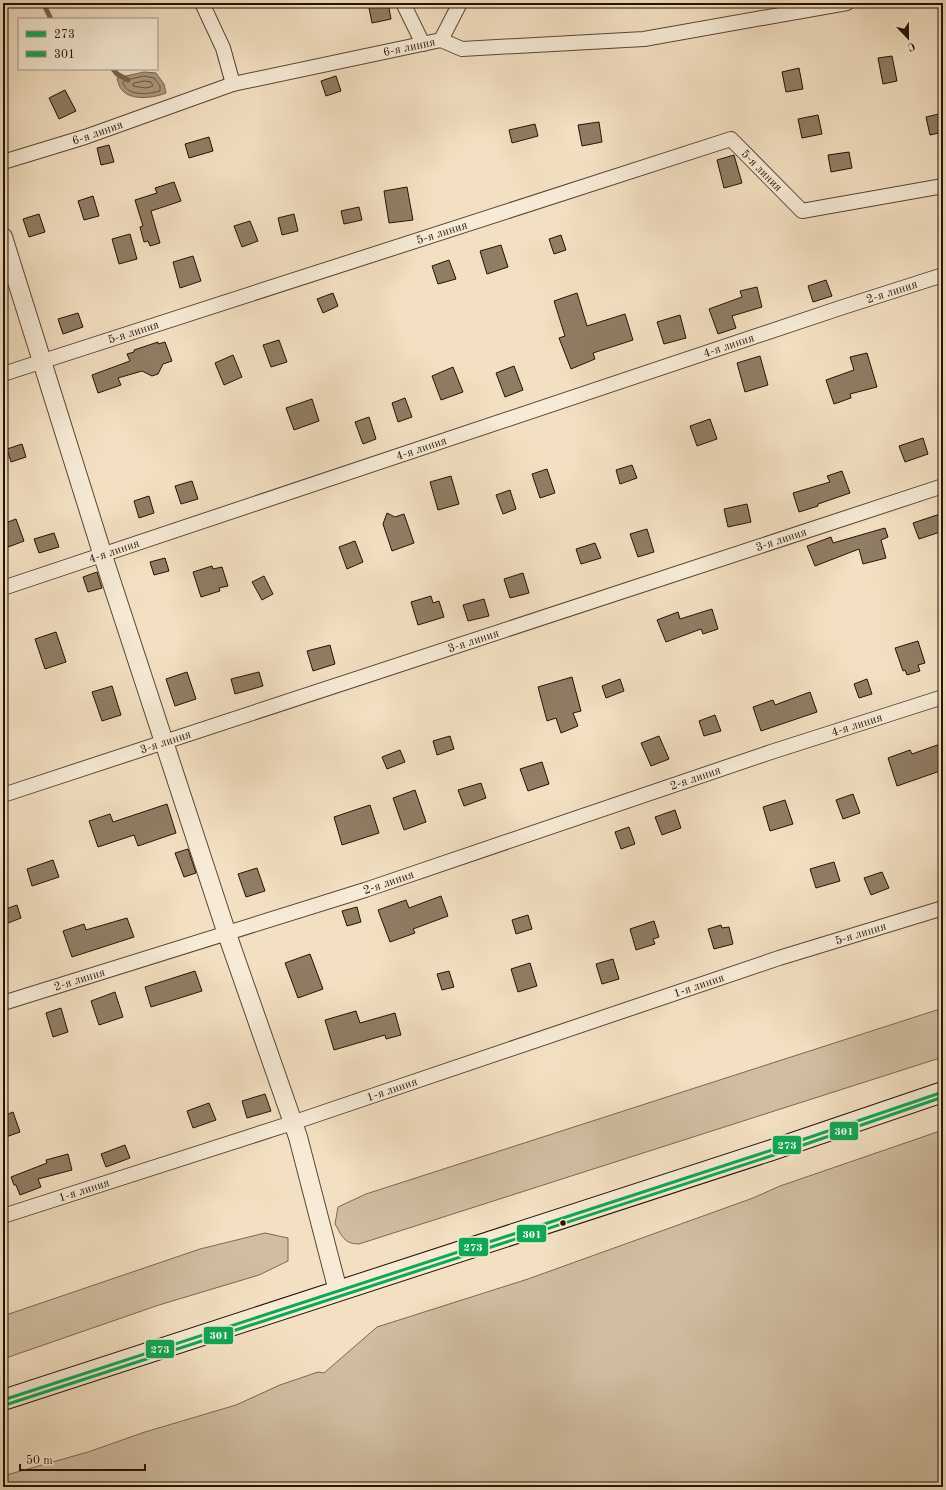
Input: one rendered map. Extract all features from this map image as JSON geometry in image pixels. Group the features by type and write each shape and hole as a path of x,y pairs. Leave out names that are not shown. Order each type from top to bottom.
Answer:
{"main road":[{"path":"3,1400 772,1150 943,1092"}],"street":[{"path":"202,3 223,48 233,84"},
{"path":"403,3 423,44"},
{"path":"441,40 460,3"},
{"name":"6-я линия","path":"3,162 86,137 233,84 441,40 462,49 644,39 848,3"},
{"name":"5-я линия","path":"3,374 731,139 802,211 943,186"},
{"path":"3,237 103,556 227,934 298,1137 338,1291"},
{"name":"2-я линия","path":"840,308 943,275"},
{"name":"4-я линия","path":"3,588 103,556 840,308"},
{"name":"3-я линия","path":"3,795 943,486"},
{"name":"4-я линия","path":"771,752 943,697"},
{"name":"2-я линия","path":"3,1003 372,888 771,752"},
{"name":"5-я линия","path":"779,958 943,908"},
{"name":"1-я линия","path":"3,1216 292,1123 779,958"}],"shaded area":[{"path":"943,1008 943,1057 359,1244 350,1243 347,1241 342,1236 335,1224 338,1207 366,1194"},
{"path":"943,1130 943,1487 3,1487 3,1476 88,1452 145,1432 236,1405 280,1385 318,1372 324,1373 377,1327 528,1279 753,1198 780,1186"},
{"path":"265,1233 288,1238 288,1261 259,1275 159,1305 3,1359 3,1316 200,1249"}],"water":[{"path":"144,72 156,73 164,84 166,93 143,98 131,96 121,89 117,78"}],"building":[{"path":"368,3 388,3 391,19 372,23"},
{"path":"892,56 897,81 883,84 878,58"},
{"path":"799,68 803,89 786,92 782,72"},
{"path":"336,76 341,91 326,96 321,81"},
{"path":"65,90 76,111 59,119 49,98"},
{"path":"943,113 943,132 930,135 926,117"},
{"path":"818,115 822,134 802,138 798,119"},
{"path":"599,122 602,142 582,146 578,125"},
{"path":"535,124 538,136 512,143 509,130"},
{"path":"209,137 213,151 189,158 185,144"},
{"path":"109,145 114,162 101,165 97,148"},
{"path":"849,152 852,168 831,172 828,155"},
{"path":"734,155 742,183 724,188 717,160"},
{"path":"174,182 181,201 151,211 160,243 150,246 148,241 144,242 140,227 143,226 135,200 157,193 155,188"},
{"path":"407,187 413,220 389,223 384,191"},
{"path":"93,196 99,216 84,220 78,201"},
{"path":"359,207 362,220 344,224 341,211"},
{"path":"39,214 45,232 29,237 23,219"},
{"path":"294,214 298,231 282,235 278,218"},
{"path":"250,221 258,241 242,247 234,226"},
{"path":"130,234 137,259 119,264 112,239"},
{"path":"561,235 566,250 554,254 549,239"},
{"path":"501,245 508,267 487,274 480,251"},
{"path":"193,256 201,281 180,288 173,262"},
{"path":"449,260 456,279 438,284 432,266"},
{"path":"826,280 832,296 813,302 808,286"},
{"path":"757,287 762,307 732,316 736,328 718,334 709,309 742,297 740,291"},
{"path":"333,293 338,306 323,313 317,299"},
{"path":"577,293 587,326 625,314 633,340 593,353 595,359 571,369 559,338 565,336 554,301"},
{"path":"78,313 83,327 63,334 58,319"},
{"path":"680,315 686,338 664,344 657,322"},
{"path":"279,340 287,362 271,367 263,345"},
{"path":"158,342 158,344 165,342 172,361 163,364 158,374 152,376 142,371 118,378 121,385 98,393 92,375 130,361 127,354 134,352 134,350"},
{"path":"867,353 877,387 850,394 851,398 834,404 826,380 854,370 850,357"},
{"path":"233,355 242,377 224,385 215,363"},
{"path":"760,356 768,385 745,392 737,363"},
{"path":"514,366 523,390 505,397 496,373"},
{"path":"453,367 463,392 441,400 432,376"},
{"path":"405,398 412,417 398,422 392,403"},
{"path":"312,399 319,421 294,430 286,408"},
{"path":"369,417 376,439 363,444 355,422"},
{"path":"710,419 717,439 697,446 690,426"},
{"path":"923,438 928,454 905,462 899,446"},
{"path":"22,444 26,457 11,462 7,449"},
{"path":"632,465 637,478 620,484 616,470"},
{"path":"547,469 555,493 540,498 532,474"},
{"path":"842,471 850,493 799,512 793,493 830,482 827,476"},
{"path":"451,476 459,504 438,510 430,482"},
{"path":"192,481 198,499 181,504 175,486"},
{"path":"510,490 516,509 503,514 496,495"},
{"path":"149,496 154,513 139,518 134,501"},
{"path":"747,504 751,522 728,527 724,509"},
{"path":"387,513 395,517 404,514 414,543 392,551 383,524"},
{"path":"943,513 943,531 919,539 913,523"},
{"path":"16,519 24,541 3,549 3,524"},
{"path":"885,528 888,537 881,540 886,558 863,564 859,549 815,566 807,546 831,537 833,543"},
{"path":"647,529 654,552 638,557 630,534"},
{"path":"54,533 59,547 39,553 34,539"},
{"path":"355,541 363,562 347,569 339,547"},
{"path":"595,543 601,558 581,564 576,549"},
{"path":"165,558 169,571 154,575 150,562"},
{"path":"212,566 213,569 222,567 228,586 219,588 220,591 201,597 193,572"},
{"path":"97,572 102,588 88,592 83,577"},
{"path":"523,573 529,593 510,598 504,579"},
{"path":"264,576 273,594 262,600 252,582"},
{"path":"431,596 433,603 439,601 444,617 418,625 411,602"},
{"path":"484,599 489,616 468,621 463,605"},
{"path":"712,609 718,629 703,634 701,629 666,642 657,620 678,612 680,619"},
{"path":"56,632 66,662 45,669 35,639"},
{"path":"918,641 925,663 918,665 920,671 907,675 905,670 903,671 895,648"},
{"path":"330,645 335,664 313,671 307,651"},
{"path":"187,672 196,699 175,706 166,679"},
{"path":"259,672 263,686 235,694 231,679"},
{"path":"572,677 581,711 573,713 578,726 561,733 556,718 547,721 538,687"},
{"path":"620,679 624,691 606,698 602,686"},
{"path":"867,679 872,694 859,698 854,684"},
{"path":"112,686 121,715 102,721 92,692"},
{"path":"810,692 817,712 761,731 753,707 773,700 775,705"},
{"path":"715,715 721,731 704,736 699,721"},
{"path":"450,736 454,749 437,755 433,741"},
{"path":"659,736 669,759 651,766 641,743"},
{"path":"943,743 943,770 897,786 888,758 910,750 912,754"},
{"path":"400,750 405,762 387,769 382,757"},
{"path":"542,762 549,784 528,791 520,769"},
{"path":"481,783 486,798 464,806 458,790"},
{"path":"415,790 426,822 404,830 393,798"},
{"path":"853,794 860,813 843,819 836,800"},
{"path":"785,800 793,824 770,831 763,807"},
{"path":"167,804 176,833 138,846 134,835 98,847 89,821 110,814 113,822"},
{"path":"370,805 379,833 342,845 334,817"},
{"path":"675,810 681,828 662,835 655,817"},
{"path":"629,827 635,844 621,849 615,832"},
{"path":"188,849 196,873 184,877 175,853"},
{"path":"53,860 59,877 32,886 27,869"},
{"path":"834,862 840,881 816,888 810,869"},
{"path":"257,868 265,891 246,897 238,874"},
{"path":"882,872 889,888 871,895 864,878"},
{"path":"441,896 448,916 413,929 415,933 390,942 378,910 406,900 409,908"},
{"path":"17,905 21,918 3,925 3,910"},
{"path":"357,907 361,922 347,926 342,911"},
{"path":"528,915 532,929 516,934 512,920"},
{"path":"127,918 134,937 72,957 63,931 84,924 86,930"},
{"path":"654,921 659,937 653,939 655,944 636,950 630,929"},
{"path":"721,925 722,928 729,927 733,944 714,949 708,929"},
{"path":"310,954 323,989 298,998 285,963"},
{"path":"613,959 619,979 602,984 596,964"},
{"path":"530,963 537,986 518,992 511,969"},
{"path":"195,971 202,991 151,1007 145,987"},
{"path":"449,971 454,987 442,990 437,974"},
{"path":"115,992 123,1017 99,1025 91,1001"},
{"path":"61,1008 68,1032 53,1037 46,1013"},
{"path":"356,1011 360,1023 395,1013 401,1035 386,1039 385,1035 334,1050 325,1020"},
{"path":"265,1094 271,1111 247,1118 242,1101"},
{"path":"209,1103 216,1120 193,1128 187,1111"},
{"path":"13,1112 20,1132 3,1138 3,1116"},
{"path":"125,1145 130,1158 106,1167 101,1154"},
{"path":"68,1154 72,1170 38,1179 41,1187 20,1195 11,1177 47,1163 46,1160"}],"waterway":[{"path":"43,3 50,18"},
{"path":"114,70 117,74 128,80"}],"transit line":[{"name":"273","path":"3,1400 772,1150 943,1092"},
{"name":"301","path":"5,1405 774,1155 943,1097"}]}
